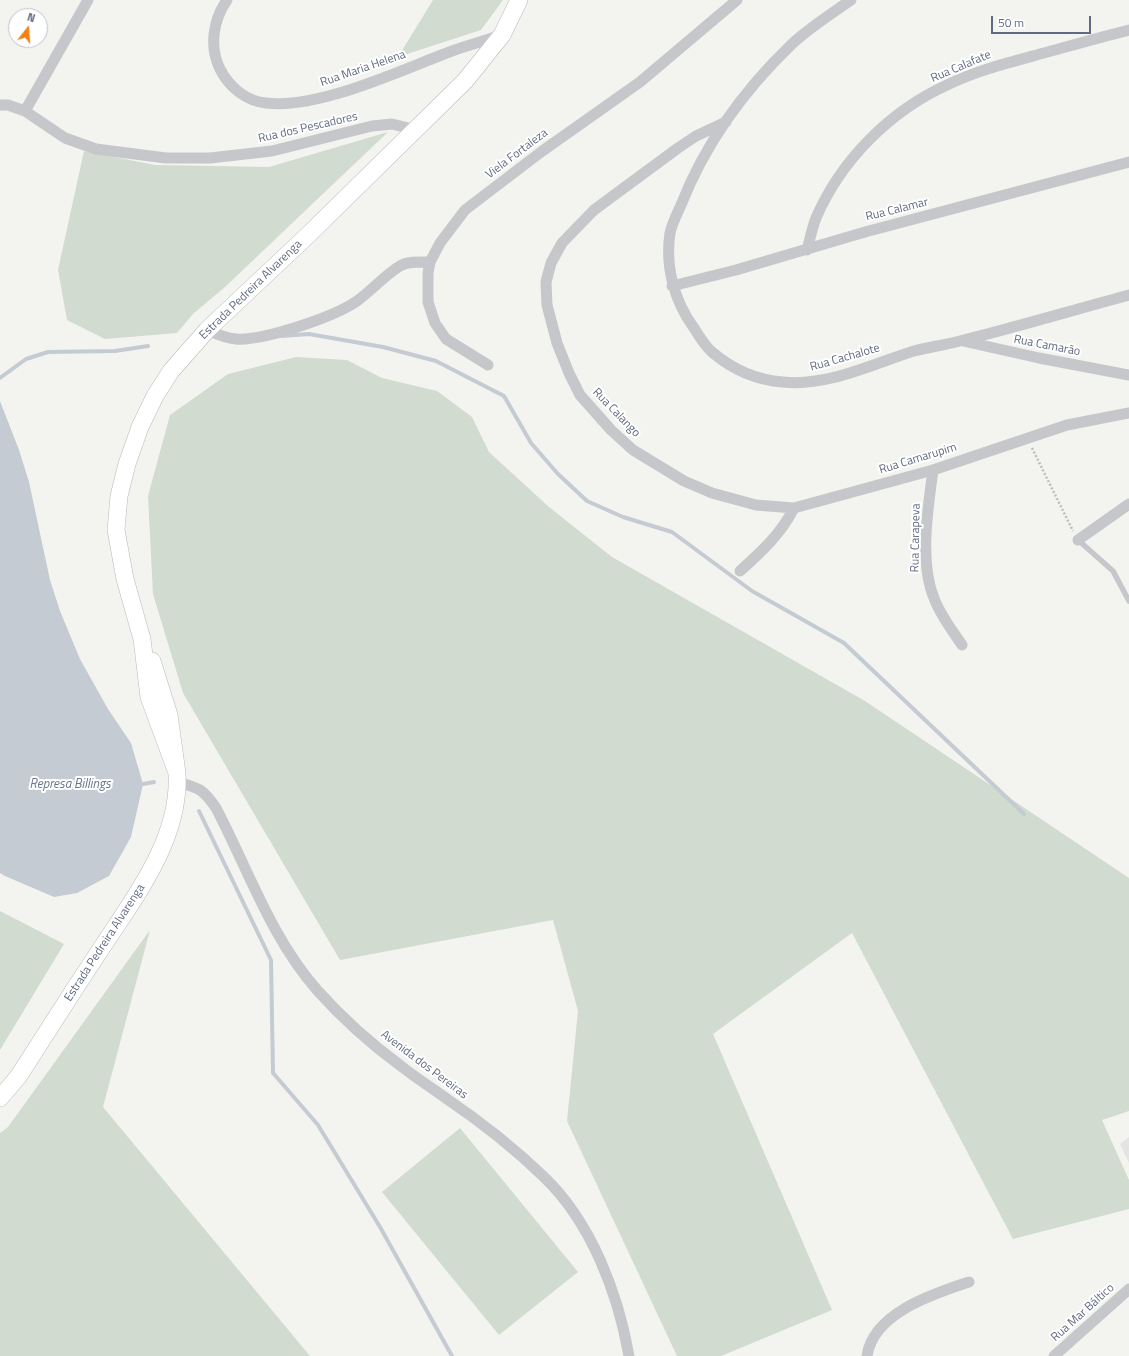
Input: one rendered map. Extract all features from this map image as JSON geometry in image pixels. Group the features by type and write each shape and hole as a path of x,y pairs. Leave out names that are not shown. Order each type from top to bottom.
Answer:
{"main road":[{"name":"Estrada Pedreira Alvarenga","path":"0,1098 18,1077 146,879 166,836 177,777 149,697 142,639 125,579 116,530 119,496 127,464 140,427 155,396 171,371 207,330 416,130 465,81 502,35 519,0"}],"street":[{"path":"25,111 88,0"},
{"name":"Rua Maria Helena","path":"227,0 222,7 214,26 215,60 224,78 235,89 248,98 266,104 291,104 338,93 453,51 502,35"},
{"name":"Viela Fortaleza","path":"488,365 467,354 446,339 435,323 428,302 430,262 440,243 465,210 541,152 640,82 736,0"},
{"name":"Rua Cachalote","path":"851,0 792,44 738,104 712,142 686,192 670,232 669,266 672,286 690,324 711,351 738,370 759,379 785,383 808,382 831,378 916,351 960,341 1129,295"},
{"name":"Rua Calafate","path":"807,250 816,219 826,197 849,161 867,142 902,110 946,85 996,66 1129,30"},
{"name":"Rua dos Pescadores","path":"0,105 8,105 25,111 65,138 96,149 166,158 210,158 272,151 372,126 392,124 416,130"},
{"name":"Rua Calango","path":"726,122 696,136 658,161 594,210 567,237 551,263 546,282 547,306 556,343 580,395 611,430 633,450 661,469 712,493 756,505 794,508"},
{"name":"Rua Calamar","path":"672,286 807,250 865,232 1129,162"},
{"path":"207,330 220,336 235,339 256,338 274,334 343,309 357,301 399,266 409,263 430,262"},
{"name":"Rua Camarão","path":"960,341 1129,375"},
{"name":"Rua Camarupim","path":"794,508 933,470 1066,425 1129,413"},
{"name":"Rua Carapeva","path":"933,470 927,523 929,580 934,598 962,645"},
{"path":"1078,540 1129,504"},
{"path":"740,571 771,543 787,521 794,508"},
{"name":"Avenida dos Pereiras","path":"177,777 205,793 216,808 276,932 297,966 318,990 348,1021 401,1067 454,1104 515,1151 545,1178 573,1213 605,1268 624,1324 629,1356"},
{"path":"867,1356 871,1339 878,1329 888,1320 929,1296 969,1282"},
{"name":"Rua Mar Báltico","path":"1054,1356 1129,1289"}],"lane":[{"path":"1078,540 1114,571 1129,601"}],"path":[{"path":"1027,438 1078,540"}],"shaded area":[{"path":"433,0 503,0 481,30 398,57"},
{"path":"388,132 225,287 193,314 177,333 105,339 67,320 58,270 84,151 155,165 269,167"},
{"path":"296,357 347,360 382,378 437,391 472,417 489,452 549,507 612,557 865,701 1129,878 1129,1111 1102,1120 1129,1180 1129,1209 1013,1239 852,933 713,1034 832,1310 721,1356 677,1356 567,1121 578,1011 553,920 340,960 183,693 153,594 148,496 170,415 228,374"},
{"path":"0,911 64,944 0,1050"},
{"path":"150,930 103,1107 310,1356 0,1356 0,1133 8,1127"},
{"path":"460,1128 578,1272 499,1335 382,1192"},
{"path":"1129,1137 1129,1163 1120,1144"}],"water":[{"name":"Represa Billings","path":"0,401 19,450 29,482 50,580 60,611 80,659 108,709 131,743 143,784 131,837 109,876 77,893 54,897 0,873"}],"waterway":[{"path":"282,336 309,334 383,347 436,361 504,396 531,443 558,474 587,501 623,517 672,532 752,591 844,643 1024,814"},
{"path":"0,378 26,359 48,352 115,351 148,346"},
{"path":"143,784 154,782"},
{"path":"199,811 271,960 273,1073 318,1125 380,1227 452,1356"}]}
